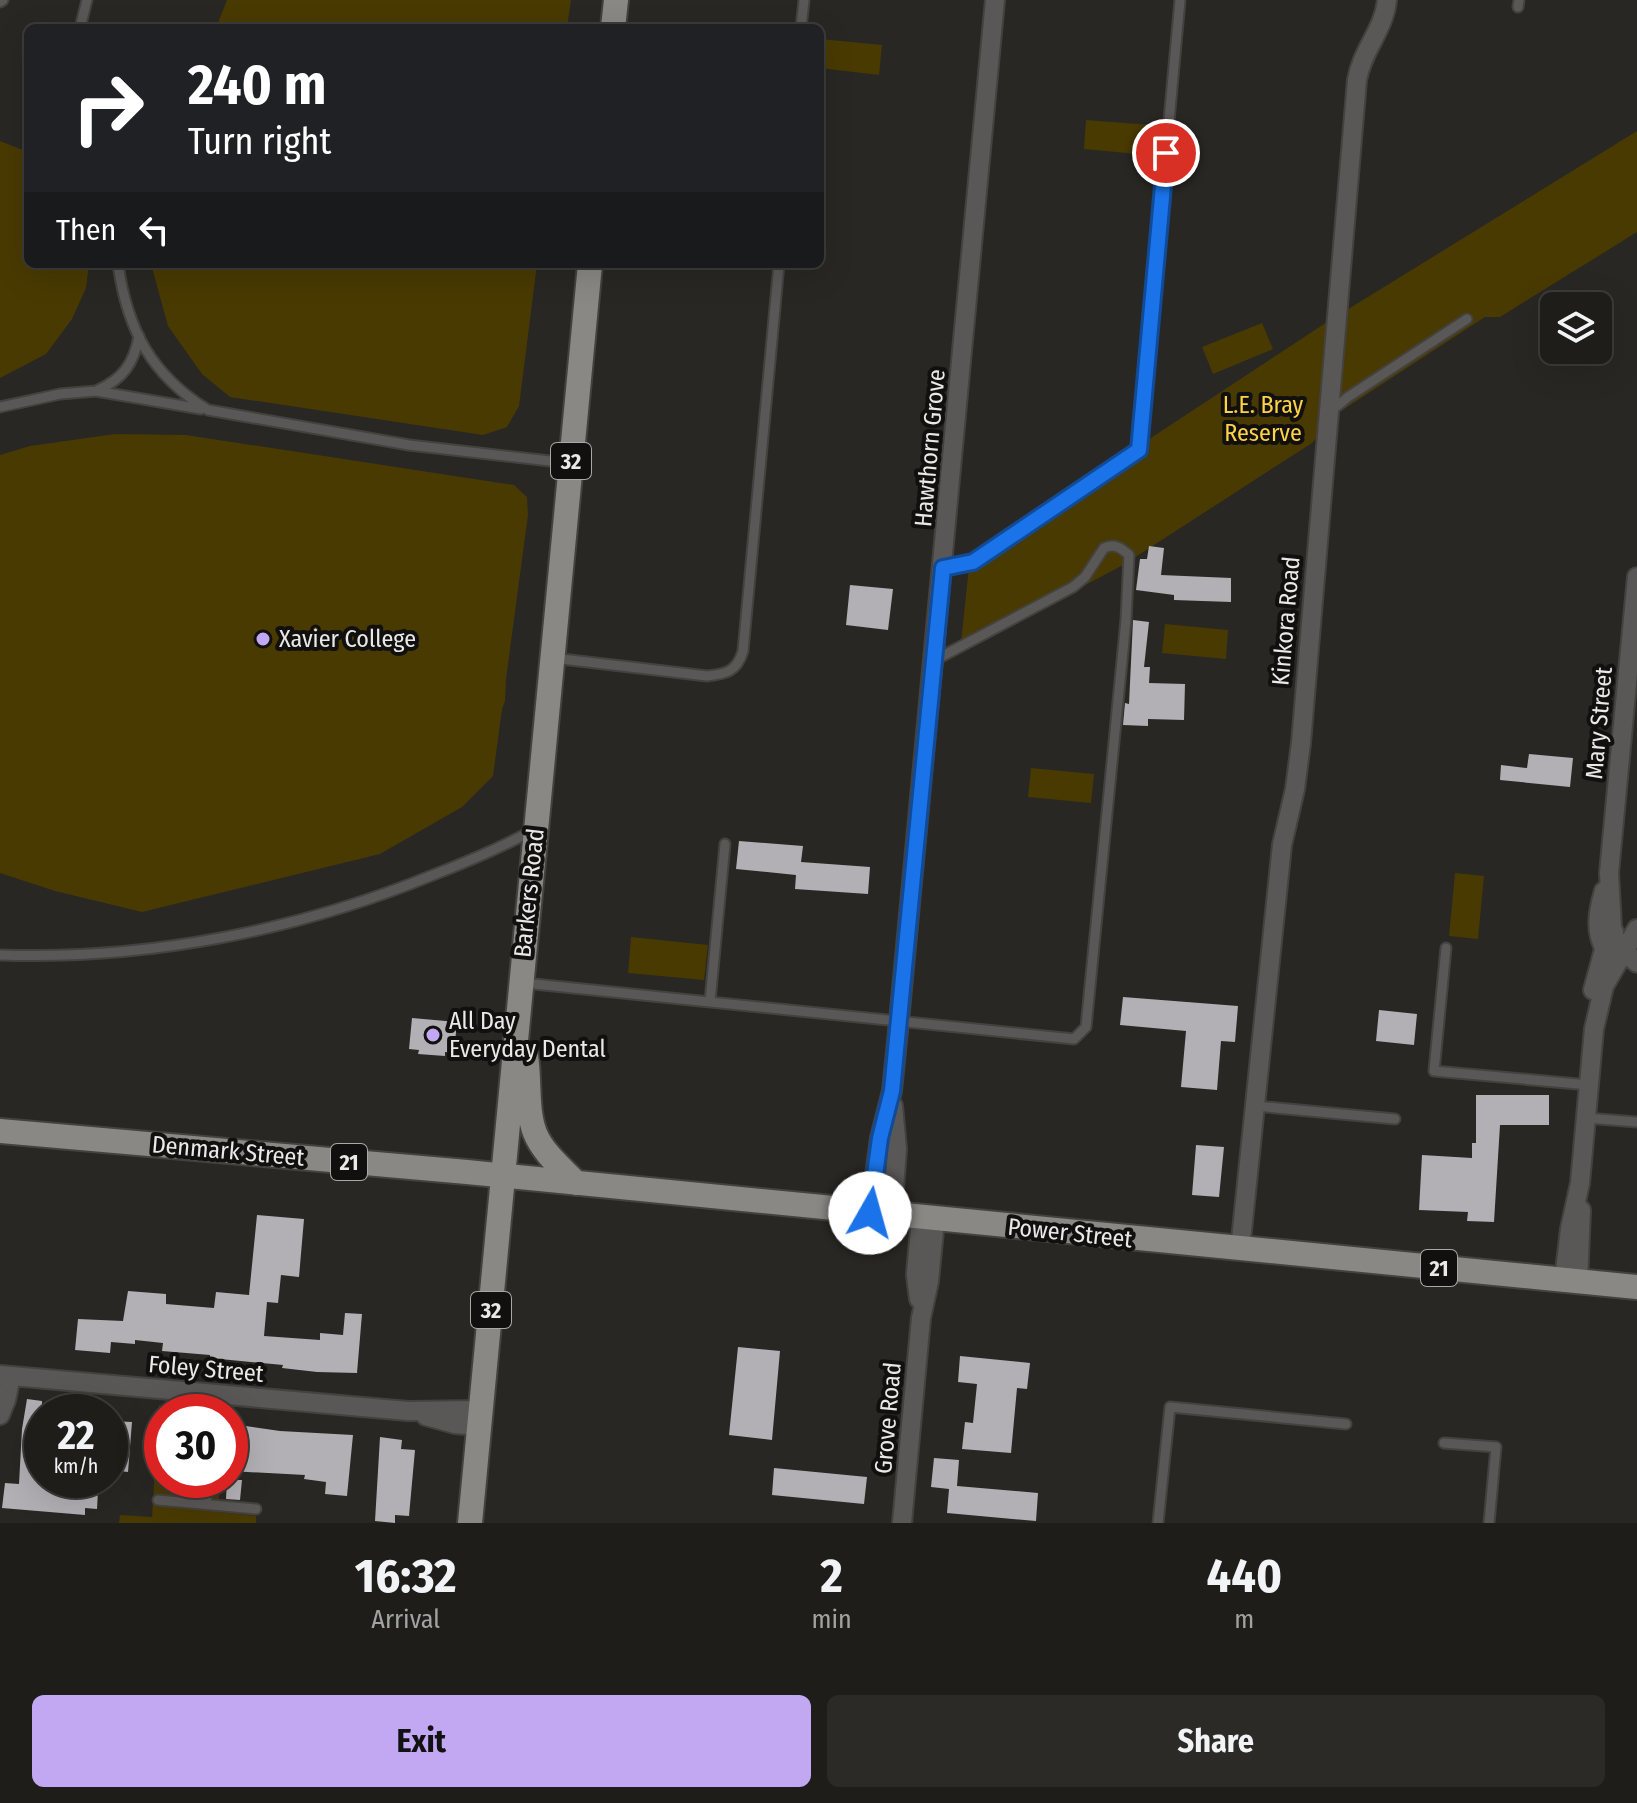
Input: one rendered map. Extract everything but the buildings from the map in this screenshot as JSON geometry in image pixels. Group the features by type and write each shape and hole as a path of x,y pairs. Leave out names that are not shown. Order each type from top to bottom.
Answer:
{"main road":[{"path":"613,24 616,0"},
{"name":"Barkers Road","path":"470,1523 590,268"},
{"path":"518,1010 536,1135 576,1183"},
{"name":"Denmark Street","path":"0,1131 504,1176"},
{"name":"Power Street","path":"504,1176 1637,1287"}],"street":[{"name":"Hawthorn Grove","path":"881,1214 880,1138 892,1091 995,0"},
{"name":"Kinkora Road","path":"1240,1250 1282,845 1295,789 1301,743 1357,80 1363,55 1383,20 1387,0"},
{"name":"Mary Street","path":"1624,958 1598,934 1597,921 1609,873 1637,577"},
{"name":"Mary Street","path":"1609,873 1614,932 1607,939 1624,958"},
{"path":"1624,958 1637,929"},
{"name":"Mary Street","path":"1571,1281 1582,1232 1580,1183 1594,1029 1604,986 1624,958"},
{"name":"Grove Road","path":"902,1523 921,1318 929,1281 928,1219"},
{"path":"0,1415 6,1400 5,1375"},
{"name":"Foley Street","path":"5,1375 148,1394"},
{"name":"Foley Street","path":"248,1404 408,1411 455,1424 480,1418"}],"lane":[{"path":"81,24 87,0"},
{"path":"801,24 804,0"},
{"path":"943,568 973,562 1139,450 1180,0"},
{"path":"119,268 124,294 139,336 164,377 182,394 208,410"},
{"path":"553,658 707,676 727,673 740,661 779,268"},
{"path":"1329,413 1356,391 1467,319"},
{"path":"96,391 115,382 126,372 139,336"},
{"path":"0,407 60,394 96,391 434,448 571,463"},
{"path":"520,982 1074,1039 1086,1027 1129,555 1114,545 1104,548 1085,577 1073,587 935,660"},
{"path":"0,955 151,949 295,923 411,885 536,829"},
{"path":"710,1001 725,844"},
{"path":"1446,948 1434,1071 1589,1085"},
{"path":"1255,1106 1395,1119"},
{"path":"1586,1118 1637,1122"},
{"path":"1158,1523 1170,1407 1346,1424"},
{"path":"1444,1443 1496,1447 1489,1523"},
{"path":"206,1498 206,1504"},
{"path":"158,1500 256,1509"}],"green space":[{"path":"227,0 571,0 568,24 218,24"},
{"path":"824,39 882,45 879,75 824,68"},
{"path":"1086,120 1151,125 1148,155 1084,149"},
{"name":"L.E. Bray Reserve","path":"1637,131 1637,232 1500,317 1485,317 1341,411 1312,443 1123,565 960,652 970,557 1324,324"},
{"path":"0,141 24,150 24,268 88,268 86,288 72,319 46,354 0,378"},
{"path":"152,268 536,268 519,406 507,427 483,435 230,397 202,374 168,326"},
{"path":"1262,323 1273,349 1213,374 1202,347"},
{"path":"115,434 186,435 514,485 527,497 528,515 493,776 462,807 380,854 142,912 55,891 0,873 0,455 30,446"},
{"path":"1165,624 1228,630 1226,659 1162,653"},
{"path":"1031,768 1094,774 1091,803 1028,797"},
{"path":"1455,873 1484,876 1478,939 1449,936"},
{"path":"631,937 708,945 704,980 628,973"},
{"path":"153,1498 219,1498 217,1512 256,1516 256,1523 119,1523 120,1515 152,1517"}],"place":[{"name":"Xavier College","path":"263,639"},
{"name":"All Day Everyday Dental","path":"433,1035"}],"route":[{"path":"870,1213 880,1138 892,1091 943,568 973,562 1139,450 1166,153"}]}
